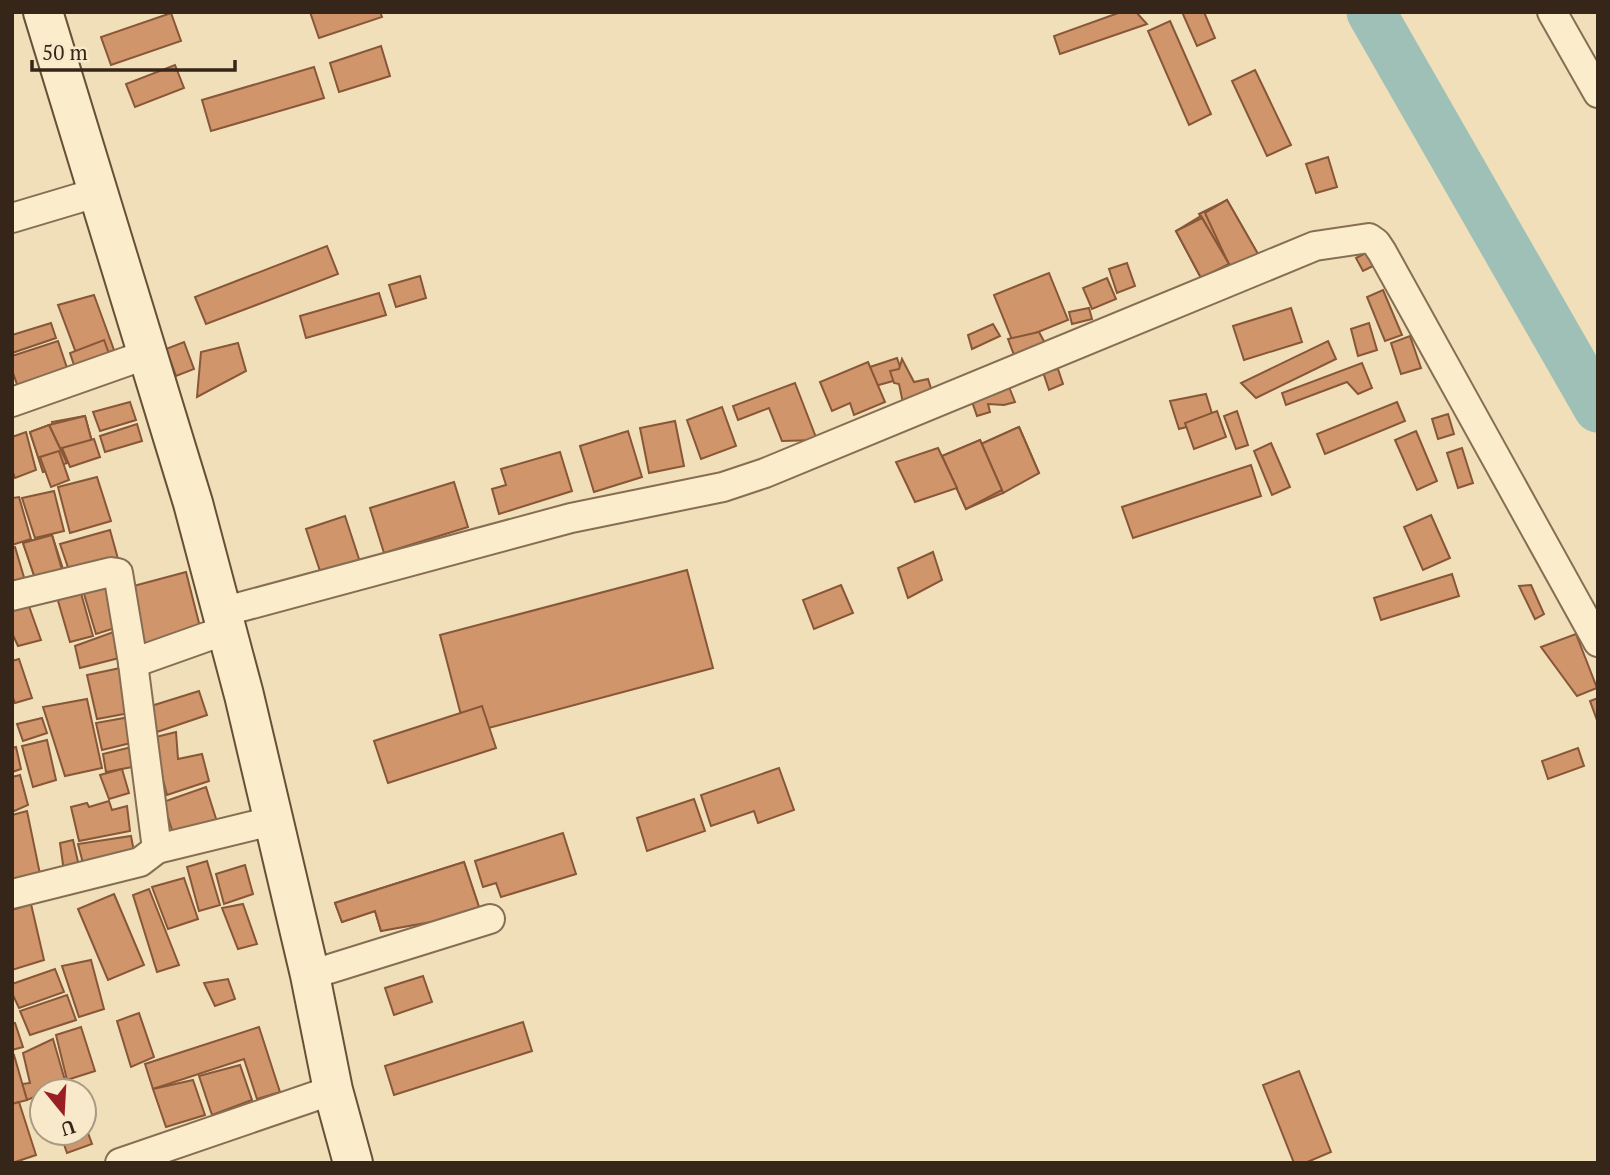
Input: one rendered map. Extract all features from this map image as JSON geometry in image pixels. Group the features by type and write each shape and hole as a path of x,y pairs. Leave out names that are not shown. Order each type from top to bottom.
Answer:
{"main road":[{"path":"43,12 79,199 148,354 193,503 310,975 334,1090 353,1163"}],"street":[{"path":"1552,12 1598,93"},
{"path":"12,218 79,199"},
{"path":"133,663 224,621 571,518 723,487 765,473 1315,246 1369,238 1382,251 1598,642"},
{"path":"12,402 148,354"},
{"path":"12,596 111,572 118,573 133,663 157,849"},
{"path":"12,894 140,862 157,849 272,821"},
{"path":"310,975 490,919"},
{"path":"120,1163 334,1090"}],"building":[{"path":"310,12 380,12 382,17 319,38"},
{"path":"1121,12 1136,12 1147,24 1060,54 1054,36"},
{"path":"1182,12 1204,12 1215,38 1197,46"},
{"path":"171,13 181,41 111,65 101,37"},
{"path":"1170,21 1211,114 1189,125 1148,31"},
{"path":"381,46 390,76 339,92 330,63"},
{"path":"175,65 184,88 135,107 126,84"},
{"path":"314,67 324,98 211,131 202,100"},
{"path":"1255,70 1291,145 1267,156 1232,81"},
{"path":"1328,157 1337,187 1316,193 1306,164"},
{"path":"1227,200 1258,254 1231,269 1199,214"},
{"path":"1227,200 1258,254 1231,269 1205,213"},
{"path":"1201,216 1229,264 1201,278 1176,231"},
{"path":"1202,218 1229,264 1201,278 1176,231"},
{"path":"327,246 338,274 206,324 195,297"},
{"path":"1366,253 1373,266 1363,271 1356,258"},
{"path":"1127,263 1135,286 1117,293 1109,269"},
{"path":"1049,273 1068,320 1013,342 994,295"},
{"path":"420,276 426,298 396,307 389,285"},
{"path":"1107,278 1116,299 1092,309 1083,288"},
{"path":"1383,290 1402,335 1385,341 1367,297"},
{"path":"379,293 386,315 306,338 300,316"},
{"path":"94,295 114,350 81,366 58,305"},
{"path":"1089,308 1092,319 1072,324 1069,312"},
{"path":"1291,308 1302,342 1244,360 1233,326"},
{"path":"51,323 56,338 12,353 12,335"},
{"path":"1369,323 1377,350 1358,356 1351,329"},
{"path":"993,324 1000,336 972,349 968,335"},
{"path":"1039,332 1046,345 1017,363 1008,339"},
{"path":"1410,336 1421,368 1401,374 1391,343"},
{"path":"104,340 112,362 77,374 70,353"},
{"path":"58,341 70,377 21,396 12,370 12,356"},
{"path":"1328,341 1336,359 1256,398 1241,383"},
{"path":"184,342 194,369 176,376 166,349"},
{"path":"238,343 246,371 197,397 201,352"},
{"path":"897,358 904,378 875,386 870,367"},
{"path":"902,359 914,382 928,379 935,401 903,403 899,384 894,383 890,371 899,369"},
{"path":"868,362 885,402 854,415 850,403 832,411 820,382"},
{"path":"1362,363 1372,388 1358,394 1347,382 1286,405 1282,393"},
{"path":"1058,369 1063,384 1049,390 1043,372"},
{"path":"1007,382 1015,402 1004,405 988,404 990,412 977,416 970,396"},
{"path":"795,383 817,440 782,441 769,408 738,420 733,406"},
{"path":"1206,394 1214,420 1179,429 1170,401"},
{"path":"130,402 136,420 100,431 93,412"},
{"path":"1397,402 1405,421 1325,454 1317,434"},
{"path":"722,407 736,446 701,459 687,420"},
{"path":"1217,411 1226,437 1194,449 1185,423"},
{"path":"1237,411 1248,445 1236,449 1224,416"},
{"path":"1448,414 1454,434 1438,439 1432,419"},
{"path":"85,416 95,453 67,463 52,422"},
{"path":"85,416 95,453 67,463 49,425"},
{"path":"675,421 684,466 649,473 640,428"},
{"path":"137,424 142,441 105,452 100,436"},
{"path":"49,425 62,465 43,472 30,432"},
{"path":"49,425 67,463 43,472 30,432"},
{"path":"1019,427 1039,473 1002,490 981,444"},
{"path":"1019,427 1039,473 1003,493 981,444"},
{"path":"628,431 642,477 594,492 580,446"},
{"path":"1416,431 1437,481 1417,490 1395,440"},
{"path":"26,432 36,470 15,478 12,470 12,437"},
{"path":"94,439 100,457 70,467 62,448"},
{"path":"980,440 1003,493 966,509 942,456"},
{"path":"980,440 1002,490 966,509 942,456"},
{"path":"1271,443 1290,487 1272,495 1254,451"},
{"path":"938,448 957,488 915,502 896,462"},
{"path":"1462,448 1473,483 1458,488 1447,453"},
{"path":"59,451 69,480 51,487 40,457"},
{"path":"560,452 572,491 499,514 492,489 506,485 501,469"},
{"path":"1251,465 1261,496 1133,538 1122,507"},
{"path":"97,477 111,521 70,533 58,487"},
{"path":"454,482 468,527 384,553 370,508"},
{"path":"54,491 64,531 35,538 22,498"},
{"path":"19,497 31,539 12,545 12,498"},
{"path":"1431,515 1450,558 1423,570 1404,527"},
{"path":"345,516 360,562 321,574 306,529"},
{"path":"110,530 120,566 72,579 60,544"},
{"path":"52,535 65,575 37,584 23,543"},
{"path":"52,535 65,580 37,584 23,543"},
{"path":"15,547 26,584 12,588 12,548"},
{"path":"933,552 942,580 908,598 898,568"},
{"path":"687,570 713,668 466,734 440,635"},
{"path":"186,572 200,627 137,652 126,588"},
{"path":"1452,574 1459,596 1381,620 1374,598"},
{"path":"112,576 124,625 96,634 81,584"},
{"path":"841,585 853,613 814,629 803,600"},
{"path":"1531,585 1544,614 1535,619 1519,586"},
{"path":"79,586 93,636 70,642 56,594"},
{"path":"26,598 41,640 18,646 12,633 12,601"},
{"path":"119,630 127,656 80,668 75,646"},
{"path":"1576,634 1597,688 1577,696 1541,647"},
{"path":"19,659 32,698 15,703 12,696 12,661"},
{"path":"125,667 135,712 97,719 87,675"},
{"path":"199,691 207,715 157,732 148,707"},
{"path":"1598,698 1598,723 1590,701"},
{"path":"87,699 102,768 65,776 43,707"},
{"path":"482,706 496,748 388,783 374,741"},
{"path":"135,716 139,741 102,750 96,723"},
{"path":"42,718 47,733 23,741 17,724"},
{"path":"176,732 178,759 202,754 209,781 167,795 152,738"},
{"path":"47,740 56,780 33,787 22,746"},
{"path":"140,745 143,765 106,772 103,754"},
{"path":"16,747 21,769 12,772 12,748"},
{"path":"1578,748 1584,766 1548,779 1542,761"},
{"path":"779,768 794,810 758,823 754,811 711,826 701,795"},
{"path":"122,769 129,793 109,799 100,775"},
{"path":"20,775 28,805 12,812 12,777"},
{"path":"206,787 218,825 175,839 163,802"},
{"path":"694,799 705,831 647,851 637,818"},
{"path":"109,801 112,810 127,806 130,831 79,841 71,807 87,803 89,807"},
{"path":"27,811 40,874 12,881 12,815"},
{"path":"563,833 576,874 501,897 496,883 483,887 475,861"},
{"path":"131,836 136,862 86,875 78,844"},
{"path":"73,840 81,875 65,879 60,843"},
{"path":"207,861 220,905 199,911 187,867"},
{"path":"464,862 479,907 431,922 429,915 381,931 375,911 342,922 335,903"},
{"path":"464,862 479,907 431,922 381,931 375,911 342,922 335,903"},
{"path":"245,865 253,894 224,904 216,874"},
{"path":"184,878 198,919 168,929 152,887"},
{"path":"149,889 179,965 157,972 133,895"},
{"path":"114,894 144,965 108,980 78,909"},
{"path":"31,904 44,960 12,970 12,910"},
{"path":"243,904 257,944 238,949 222,908"},
{"path":"91,960 104,1009 79,1017 62,966"},
{"path":"55,969 64,992 19,1008 12,993 12,984"},
{"path":"423,976 432,1002 394,1015 385,988"},
{"path":"228,979 235,999 215,1006 204,983"},
{"path":"67,995 76,1020 30,1035 20,1011"},
{"path":"139,1013 154,1057 131,1067 117,1021"},
{"path":"523,1022 532,1051 394,1095 385,1066"},
{"path":"12,1023 15,1023 23,1047 12,1050"},
{"path":"81,1027 95,1071 66,1077 56,1035"},
{"path":"259,1027 280,1092 257,1099 244,1059 153,1089 145,1064"},
{"path":"53,1039 64,1077 29,1077 23,1053"},
{"path":"14,1055 27,1100 12,1104 12,1056"},
{"path":"240,1065 252,1100 212,1115 199,1076"},
{"path":"1299,1071 1331,1152 1305,1163 1294,1163 1263,1085"},
{"path":"193,1080 205,1115 166,1127 153,1089"},
{"path":"28,1083 27,1100 22,1084"},
{"path":"19,1102 28,1130 28,1147 33,1147 36,1155 12,1163 12,1104"},
{"path":"65,1147 84,1147 67,1153"}],"waterway":[{"path":"1371,12 1598,408"}]}
